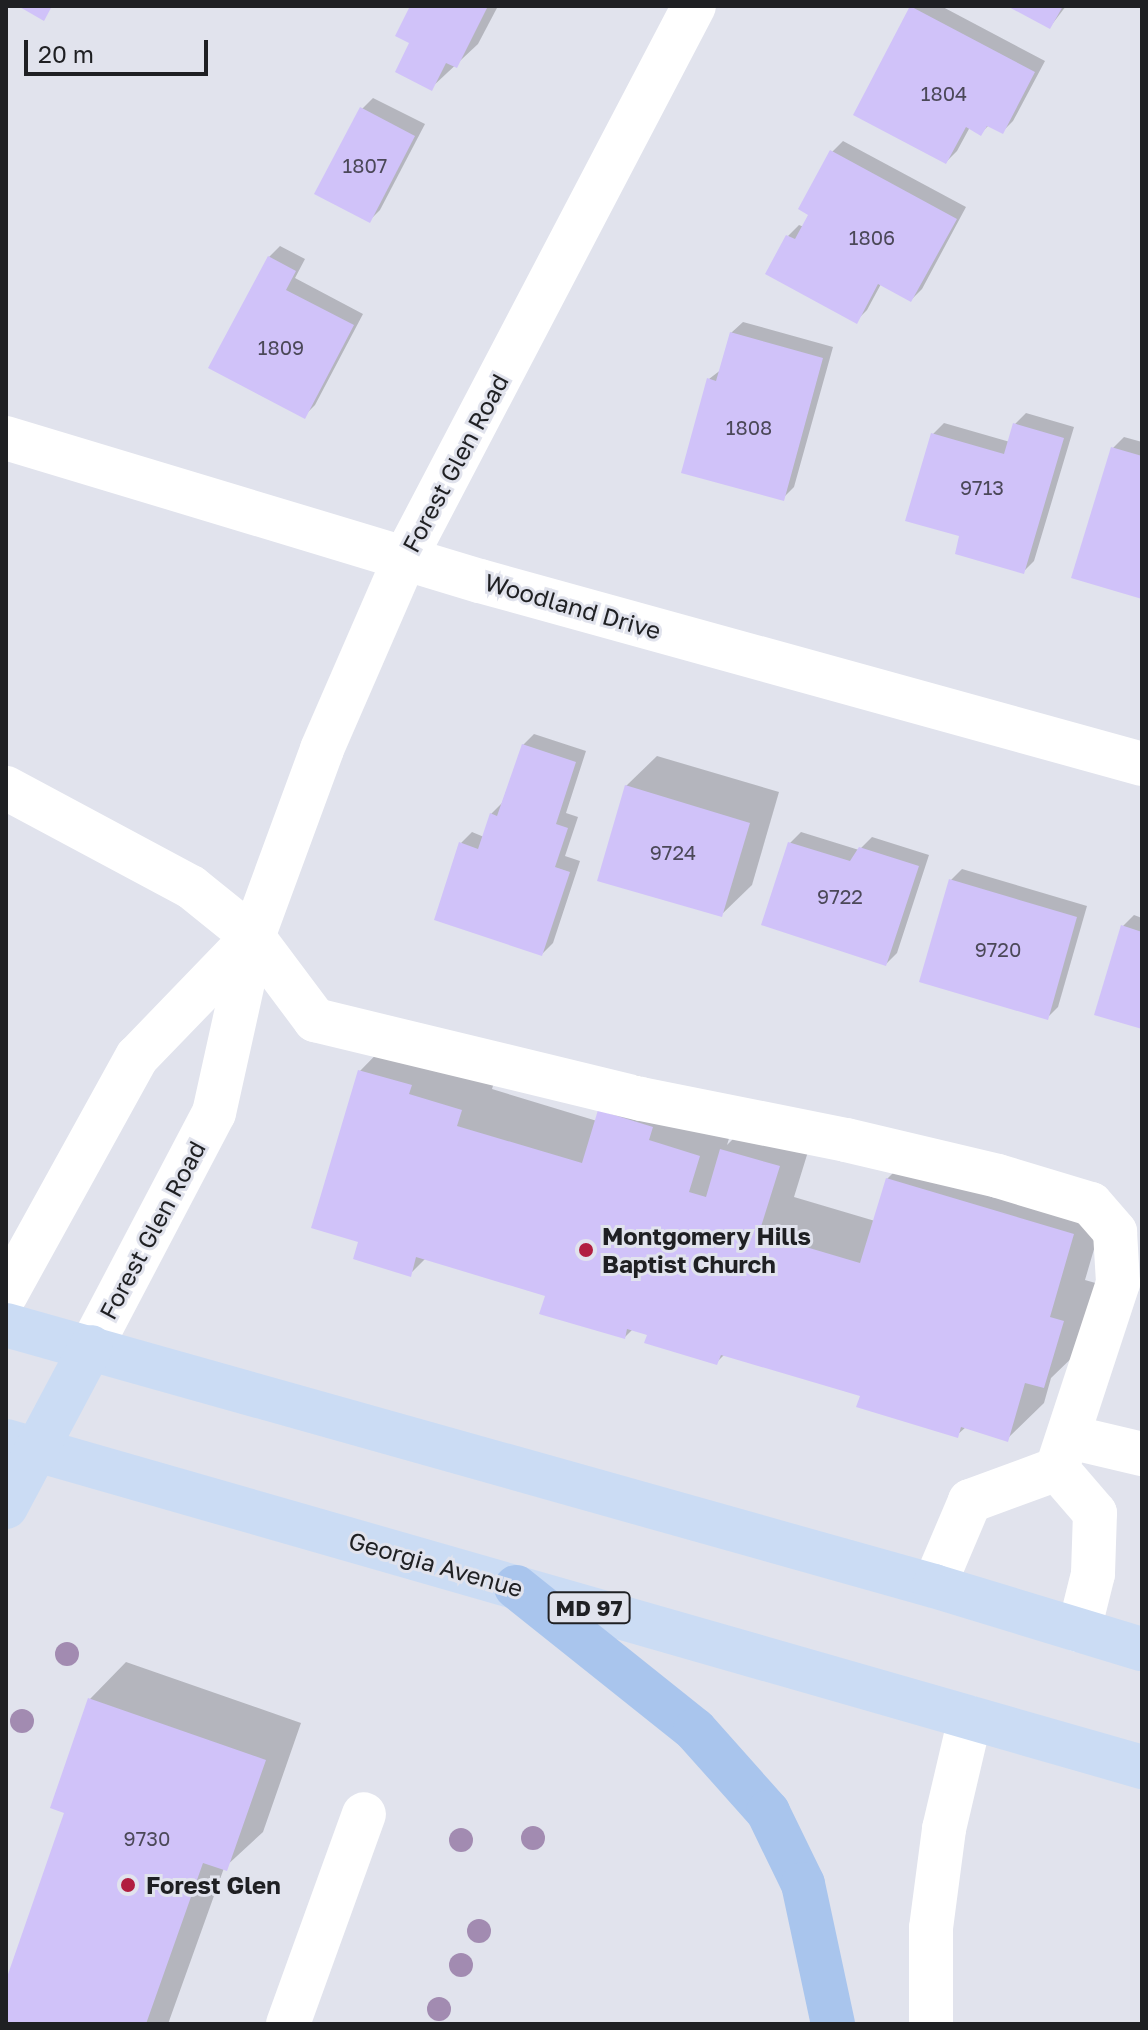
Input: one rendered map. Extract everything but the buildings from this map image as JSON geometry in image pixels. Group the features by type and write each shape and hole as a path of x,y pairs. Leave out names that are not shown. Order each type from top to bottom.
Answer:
{"highway":[{"path":"516,1587 695,1730 768,1812 803,1884 833,2024"}],"main road":[{"path":"6,1325 934,1586 1142,1649"},
{"name":"Forest Glen Road","path":"6,1507 21,1445 91,1347"},
{"name":"Georgia Avenue","path":"21,1445 1142,1767"}],"street":[{"name":"Forest Glen Road","path":"91,1347 214,1113 253,937 322,749 405,558 694,6"},
{"name":"Woodland Drive","path":"6,438 405,558 1142,764"},
{"path":"6,788 191,887 253,937 315,1020 641,1099 922,1158 1091,1204 1115,1232 1130,1286 1064,1453 1095,1513 1093,1574 1079,1630"},
{"name":"Forest Glen Road","path":"6,1294 137,1057 253,937"},
{"path":"934,1586 970,1501 1064,1453 1142,1454"},
{"path":"931,2024 931,1928 944,1829 970,1718"},
{"path":"288,2024 364,1814"}],"place":[{"name":"Montgomery Hills Baptist Church","path":"586,1250"},
{"name":"Forest Glen","path":"128,1885"}]}
